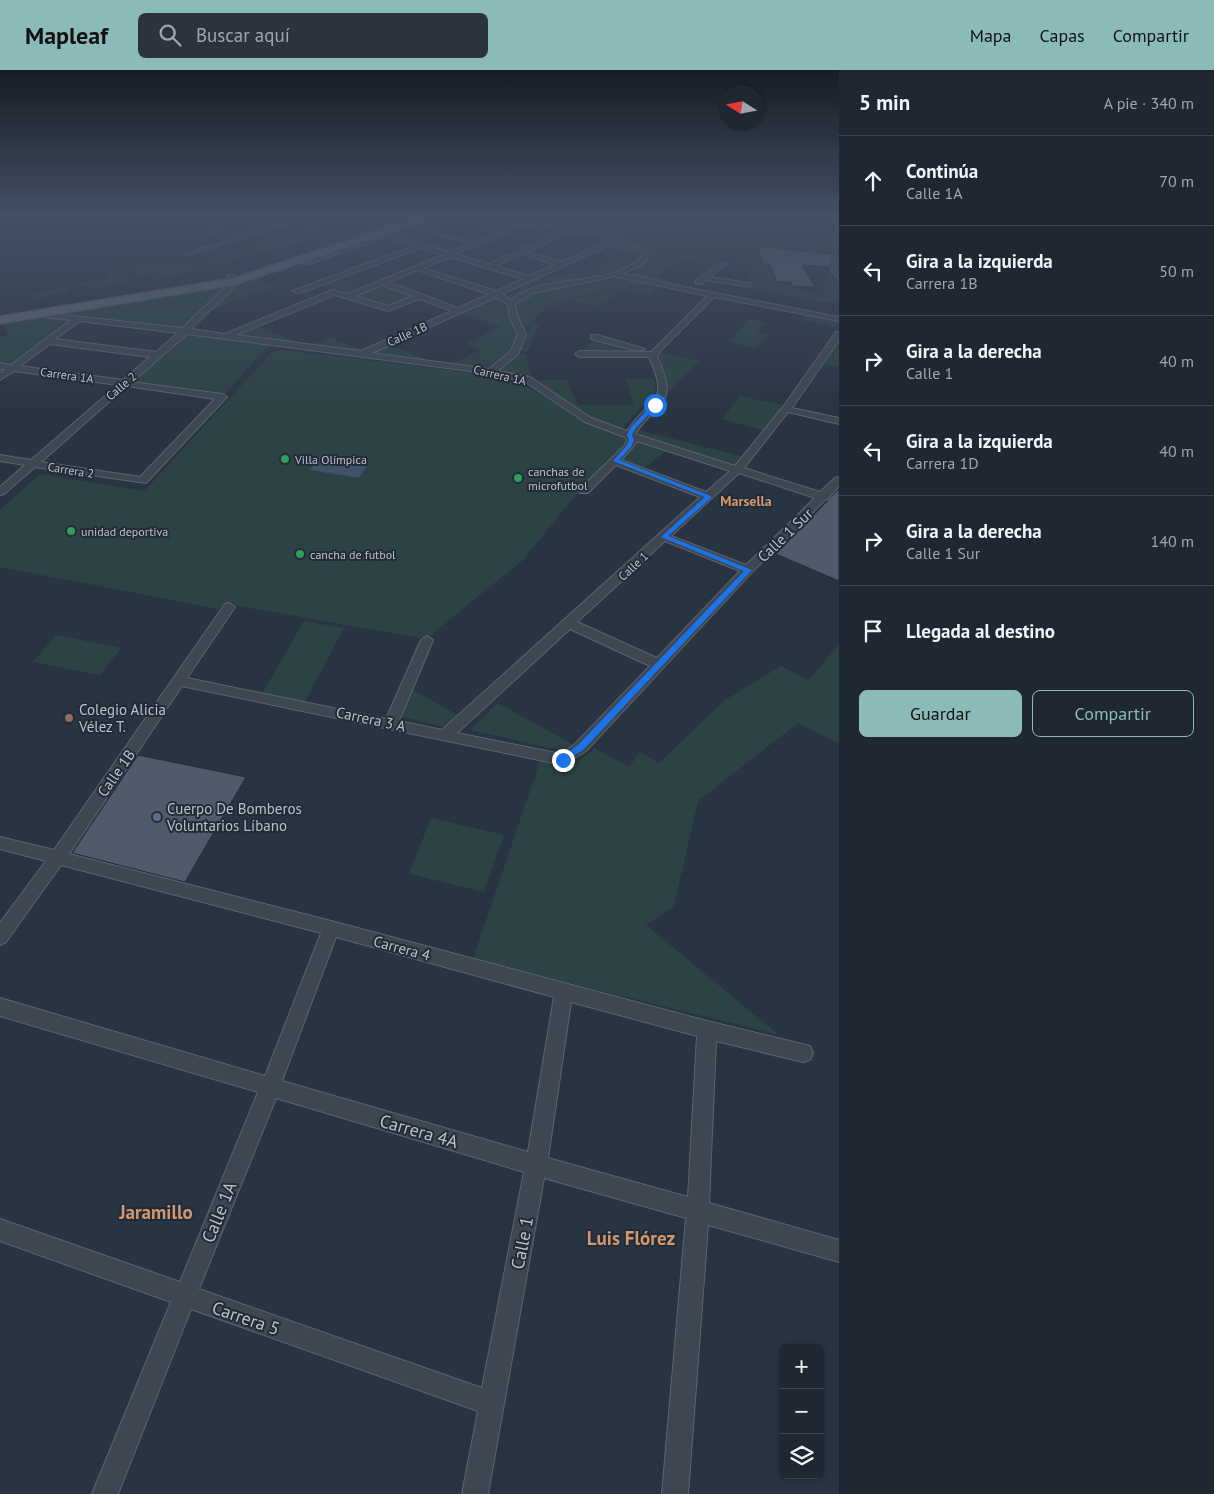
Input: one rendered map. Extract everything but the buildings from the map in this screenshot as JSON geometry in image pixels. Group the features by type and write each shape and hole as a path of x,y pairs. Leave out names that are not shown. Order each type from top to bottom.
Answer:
{"main road":[{"path":"0,314 198,283"},
{"path":"0,320 203,283"}],"street":[{"name":"Calle 2","path":"0,492 185,331 228,283"},
{"path":"296,291 315,283"},
{"path":"348,296 362,283"},
{"path":"386,283 460,311"},
{"path":"465,283 497,294 512,303"},
{"name":"Calle 1B","path":"361,354 520,283"},
{"path":"512,303 523,295 566,283"},
{"path":"663,283 839,319"},
{"path":"691,290 698,283"},
{"path":"737,283 747,285"},
{"path":"225,336 335,292 388,309 419,296"},
{"path":"579,354 655,352 713,294"},
{"path":"492,371 516,352 522,334 514,318 512,303"},
{"name":"Carrera 1A","path":"36,314 185,331 492,371 527,379 588,420 824,498"},
{"path":"0,377 79,318"},
{"name":"Calle 1","path":"446,735 738,469 786,409 839,334"},
{"path":"594,336 655,352"},
{"path":"48,341 157,355"},
{"path":"584,491 629,446 632,440 629,435 633,428 655,405 664,392 662,376 655,352"},
{"name":"Carrera 1A","path":"0,366 222,397 142,481"},
{"path":"786,409 839,421"},
{"name":"Carrera 2","path":"0,458 142,481"},
{"path":"615,461 709,497"},
{"name":"Calle 1 Sur","path":"563,760 581,747 748,570 824,498 839,480"},
{"path":"664,537 748,570"},
{"name":"Calle 1B","path":"0,937 58,858 229,607"},
{"path":"570,624 658,664"},
{"path":"391,723 427,640"},
{"name":"Carrera 3 A","path":"179,681 391,723 563,760"},
{"name":"Carrera 4","path":"0,843 331,928 707,1030 803,1053"},
{"name":"Calle 1A","path":"105,1494 270,1088 331,928"},
{"name":"Calle 1","path":"475,1494 536,1165 564,991"},
{"name":"Carrera 4A","path":"0,1007 270,1088 839,1251"},
{"path":"675,1494 698,1210 707,1030"},
{"name":"Carrera 5","path":"0,1230 492,1404"}],"green space":[{"path":"82,283 122,283 91,289 89,285 66,288 67,292 33,299 34,293"},
{"path":"235,283 269,283 275,286 209,311"},
{"path":"316,283 354,283 360,286 346,292 324,286 308,292 314,295 309,297 296,291"},
{"path":"383,283 418,296 390,308 353,295"},
{"path":"524,283 562,283 527,292 512,302 504,297 520,290 516,287"},
{"path":"571,283 655,283 613,290 548,304 523,331 516,318 514,304 531,293"},
{"path":"748,283 781,283 822,297 825,283 839,283 839,303 823,301 821,303 747,287"},
{"path":"660,285 650,294 627,291 617,293 600,307 570,300 614,291"},
{"path":"228,286 183,329 48,314"},
{"path":"496,296 503,304 518,334 513,345 506,355 496,363 485,367 453,363 481,350 465,344 500,327 460,313"},
{"path":"567,301 561,306 553,304"},
{"path":"806,314 839,321 835,327 801,320"},
{"path":"35,315 74,319 11,366 0,364 0,337 9,335 1,321"},
{"path":"749,319 765,323 757,332 768,335 756,348 729,342"},
{"path":"534,324 539,325 527,352 519,351 526,334"},
{"path":"255,326 300,343 233,336"},
{"path":"186,333 270,344 225,394 132,382"},
{"path":"329,337 362,350 359,352 309,346"},
{"path":"595,338 653,353 582,353"},
{"path":"839,338 839,367 820,364"},
{"path":"388,344 428,360 368,353"},
{"path":"283,350 490,375 514,382 536,392 580,420 614,432 628,443 580,490 523,560 426,639 232,605 218,609 0,567 0,510 40,474 144,491 272,352"},
{"path":"659,351 700,361 669,391 656,359"},
{"path":"516,353 526,354 531,378 496,370"},
{"path":"626,379 654,379 656,390 622,429 593,419 532,380 567,380 578,405 634,405"},
{"path":"740,396 786,406 765,431 722,419"},
{"path":"636,429 744,457 736,466 633,435"},
{"path":"634,440 669,449 641,470 618,461"},
{"path":"304,621 344,628 305,702 262,694"},
{"path":"56,635 121,648 100,675 33,662"},
{"path":"839,644 839,743 798,723 698,801 674,906 646,925 779,1035 473,959 540,761 570,769 595,748 629,767 640,752 659,763 725,700 781,666 809,680"},
{"path":"409,688 458,715 444,727 398,716"},
{"path":"498,703 572,744 564,751 470,730"},
{"path":"431,818 504,835 484,892 409,874"}],"water":[{"path":"321,455 369,463 359,478 310,470"}],"place":[{"name":"Villa Olímpica","path":"285,459"},
{"name":"canchas de microfutbol","path":"518,478"},
{"name":"unidad deportiva","path":"71,531"},
{"name":"cancha de futbol","path":"300,554"},
{"name":"Colegio Alicia Vélez T.","path":"69,718"},
{"name":"Cuerpo De Bomberos Voluntarios Líbano","path":"157,817"}],"district":[{"name":"Marsella","path":"746,501"},
{"name":"Jaramillo","path":"156,1212"},
{"name":"Luis Flórez","path":"631,1238"}],"route":[{"path":"563,760 581,747 748,570 664,537 709,497 615,461 629,446 632,440 629,435 633,428 655,405"}]}
